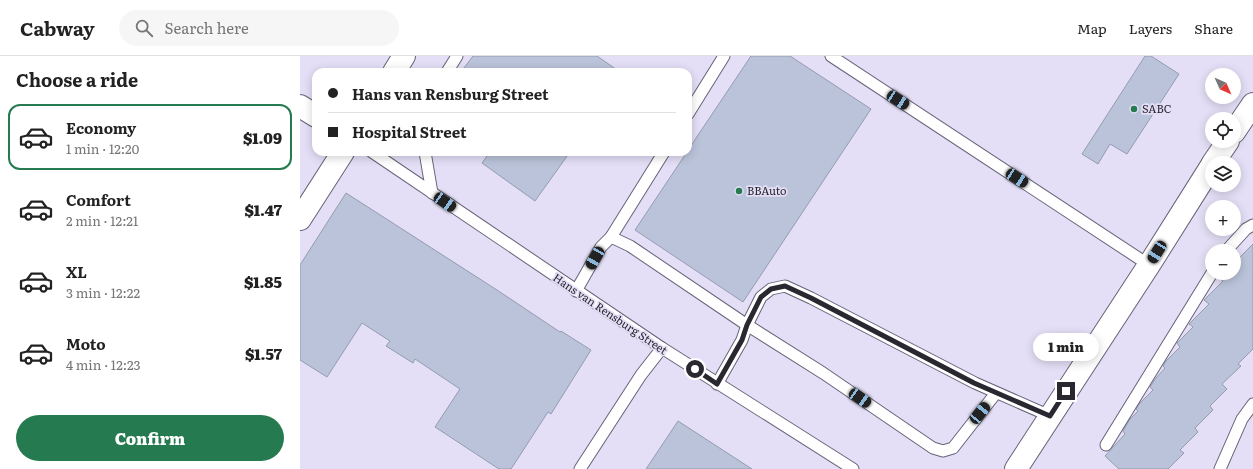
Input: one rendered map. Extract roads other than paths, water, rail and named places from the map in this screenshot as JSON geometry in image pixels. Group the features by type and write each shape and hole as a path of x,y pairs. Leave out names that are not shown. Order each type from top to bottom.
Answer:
{"street":[{"path":"396,68 404,56"},
{"path":"1241,122 1253,104"},
{"path":"300,106 312,114"},
{"path":"300,219 340,156"},
{"path":"1016,469 1205,177"}],"lane":[{"path":"450,68 457,56"},
{"path":"692,108 724,56"},
{"path":"831,56 1149,265"},
{"name":"Hans van Rensburg Street","path":"378,156 662,348 853,469"},
{"path":"426,156 432,193"},
{"path":"576,291 601,247 611,237 662,156"},
{"path":"1232,244 1246,229 1253,225"},
{"path":"611,237 630,246 933,448 943,451 953,448 996,393"},
{"path":"1106,445 1208,280"},
{"path":"717,384 742,340 747,325 761,297 771,289 785,286 974,383 1050,416"},
{"path":"580,469 641,375 662,348"},
{"path":"1220,469 1242,419 1253,404"}],"place":[{"name":"SABC","path":"1134,109"},
{"name":"BBAuto","path":"739,191"}]}
